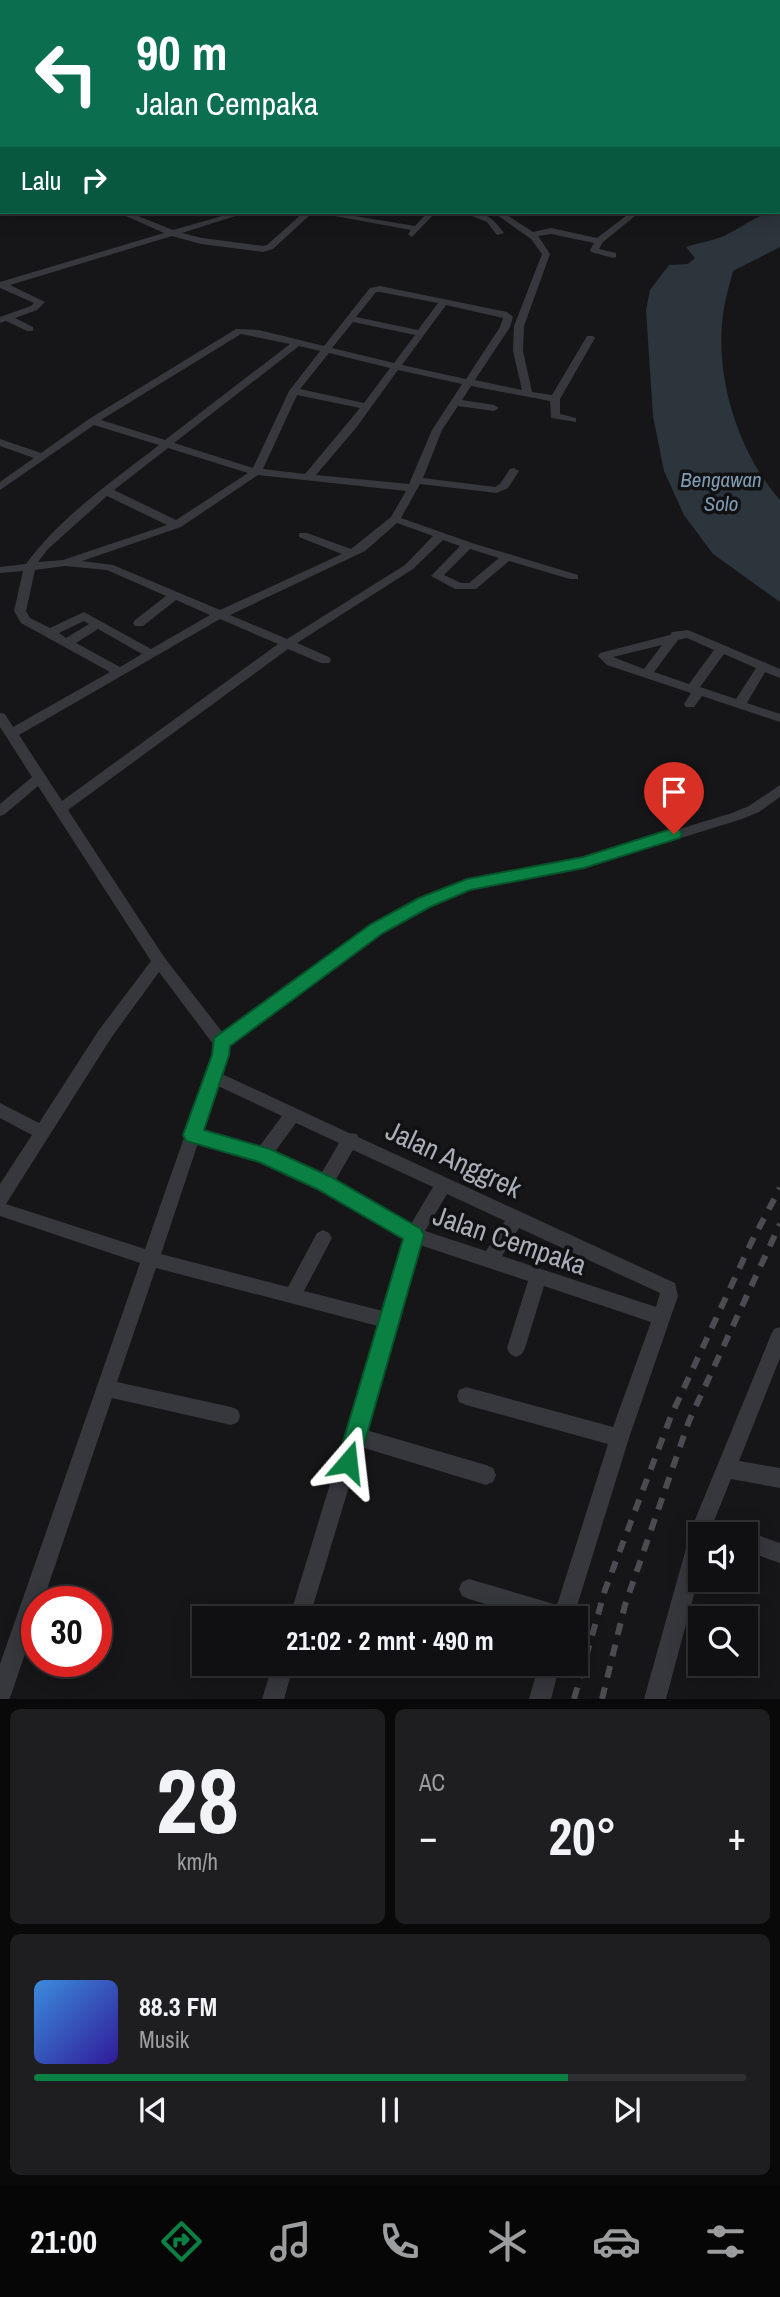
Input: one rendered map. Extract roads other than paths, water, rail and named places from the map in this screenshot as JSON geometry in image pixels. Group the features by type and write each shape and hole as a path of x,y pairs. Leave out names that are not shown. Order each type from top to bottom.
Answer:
{"street":[{"path":"126,214 172,233 201,241 263,249 270,247 307,214"},
{"path":"1,284 237,214"},
{"path":"326,214 413,233 430,214"},
{"path":"472,214 490,220 500,233"},
{"path":"502,214 535,232 551,231 599,241"},
{"path":"517,214 535,232 546,254 519,326 518,351 528,394"},
{"path":"613,255 594,250 599,241 633,214"},
{"path":"1,284 40,302 34,308 3,319"},
{"path":"11,734 219,615 361,549 395,519 415,484 437,430 505,327 508,317 506,314 375,289 294,391 257,472 177,526 65,563"},
{"path":"308,477 366,406 444,302"},
{"path":"3,319 30,329"},
{"path":"350,319 419,333"},
{"path":"505,327 519,326"},
{"path":"0,488 93,422 233,333 252,331 296,344 466,383 555,400"},
{"path":"572,420 555,416 555,400 590,338"},
{"path":"120,672 22,616 30,566 44,547 106,491 296,344"},
{"path":"294,391 366,406"},
{"path":"454,402 494,408"},
{"path":"93,422 257,472 497,490 504,486 514,471"},
{"path":"0,442 42,457"},
{"path":"106,491 177,526"},
{"path":"395,519 468,545 574,576"},
{"path":"303,535 351,553"},
{"path":"62,808 286,644 409,567 441,536"},
{"path":"468,545 437,576 459,587 472,587 506,557"},
{"path":"0,570 65,563 109,566 326,660"},
{"path":"139,623 175,595"},
{"path":"50,633 82,616 150,653"},
{"path":"68,642 98,624"},
{"path":"646,674 676,635"},
{"path":"780,674 692,635 676,635 604,656 611,662 780,719"},
{"path":"690,704 722,648"},
{"path":"739,705 763,666"},
{"path":"0,717 62,808 159,961 221,1043 213,1077 105,1388 43,1586"},
{"path":"0,811 40,778"},
{"path":"221,1043 377,929 424,902 467,884 584,863 737,817 754,809 780,790"},
{"path":"0,1199 105,1034 159,961"},
{"name":"Jalan Anggrek","path":"213,1077 665,1285 670,1292 661,1317"},
{"path":"0,1110 41,1132"},
{"path":"263,1155 293,1114"},
{"name":"Jalan Cempaka","path":"193,1135 263,1155 324,1183 414,1235 661,1317"},
{"path":"324,1183 351,1139"},
{"path":"303,1606 414,1235 444,1183"},
{"path":"0,1209 150,1259 389,1321"},
{"path":"490,1261 516,1218"},
{"path":"293,1295 323,1238"},
{"path":"516,1348 538,1277"},
{"path":"567,1606 619,1438 661,1317"},
{"path":"704,1522 780,1335"},
{"path":"105,1388 231,1416"},
{"path":"466,1396 619,1438"},
{"path":"356,1436 486,1475"},
{"path":"726,1468 780,1478"},
{"path":"758,1545 780,1553"},
{"path":"656,1699 688,1579"},
{"path":"469,1589 524,1606"},
{"path":"0,1695 21,1645"},
{"path":"274,1699 281,1676"},
{"path":"540,1699 547,1676"}],"water":[{"name":"Bengawan Solo","path":"780,214 780,247 733,271 721,333 722,359 740,435 765,480 780,500 780,602 713,554 684,515 664,471 653,416 646,310 650,290 669,265 688,264 695,258 686,247 731,233 758,217"}],"railway":[{"path":"574,1699 605,1590 671,1416 751,1243 780,1188"},
{"path":"602,1699 625,1605 689,1421 780,1224"}]}
